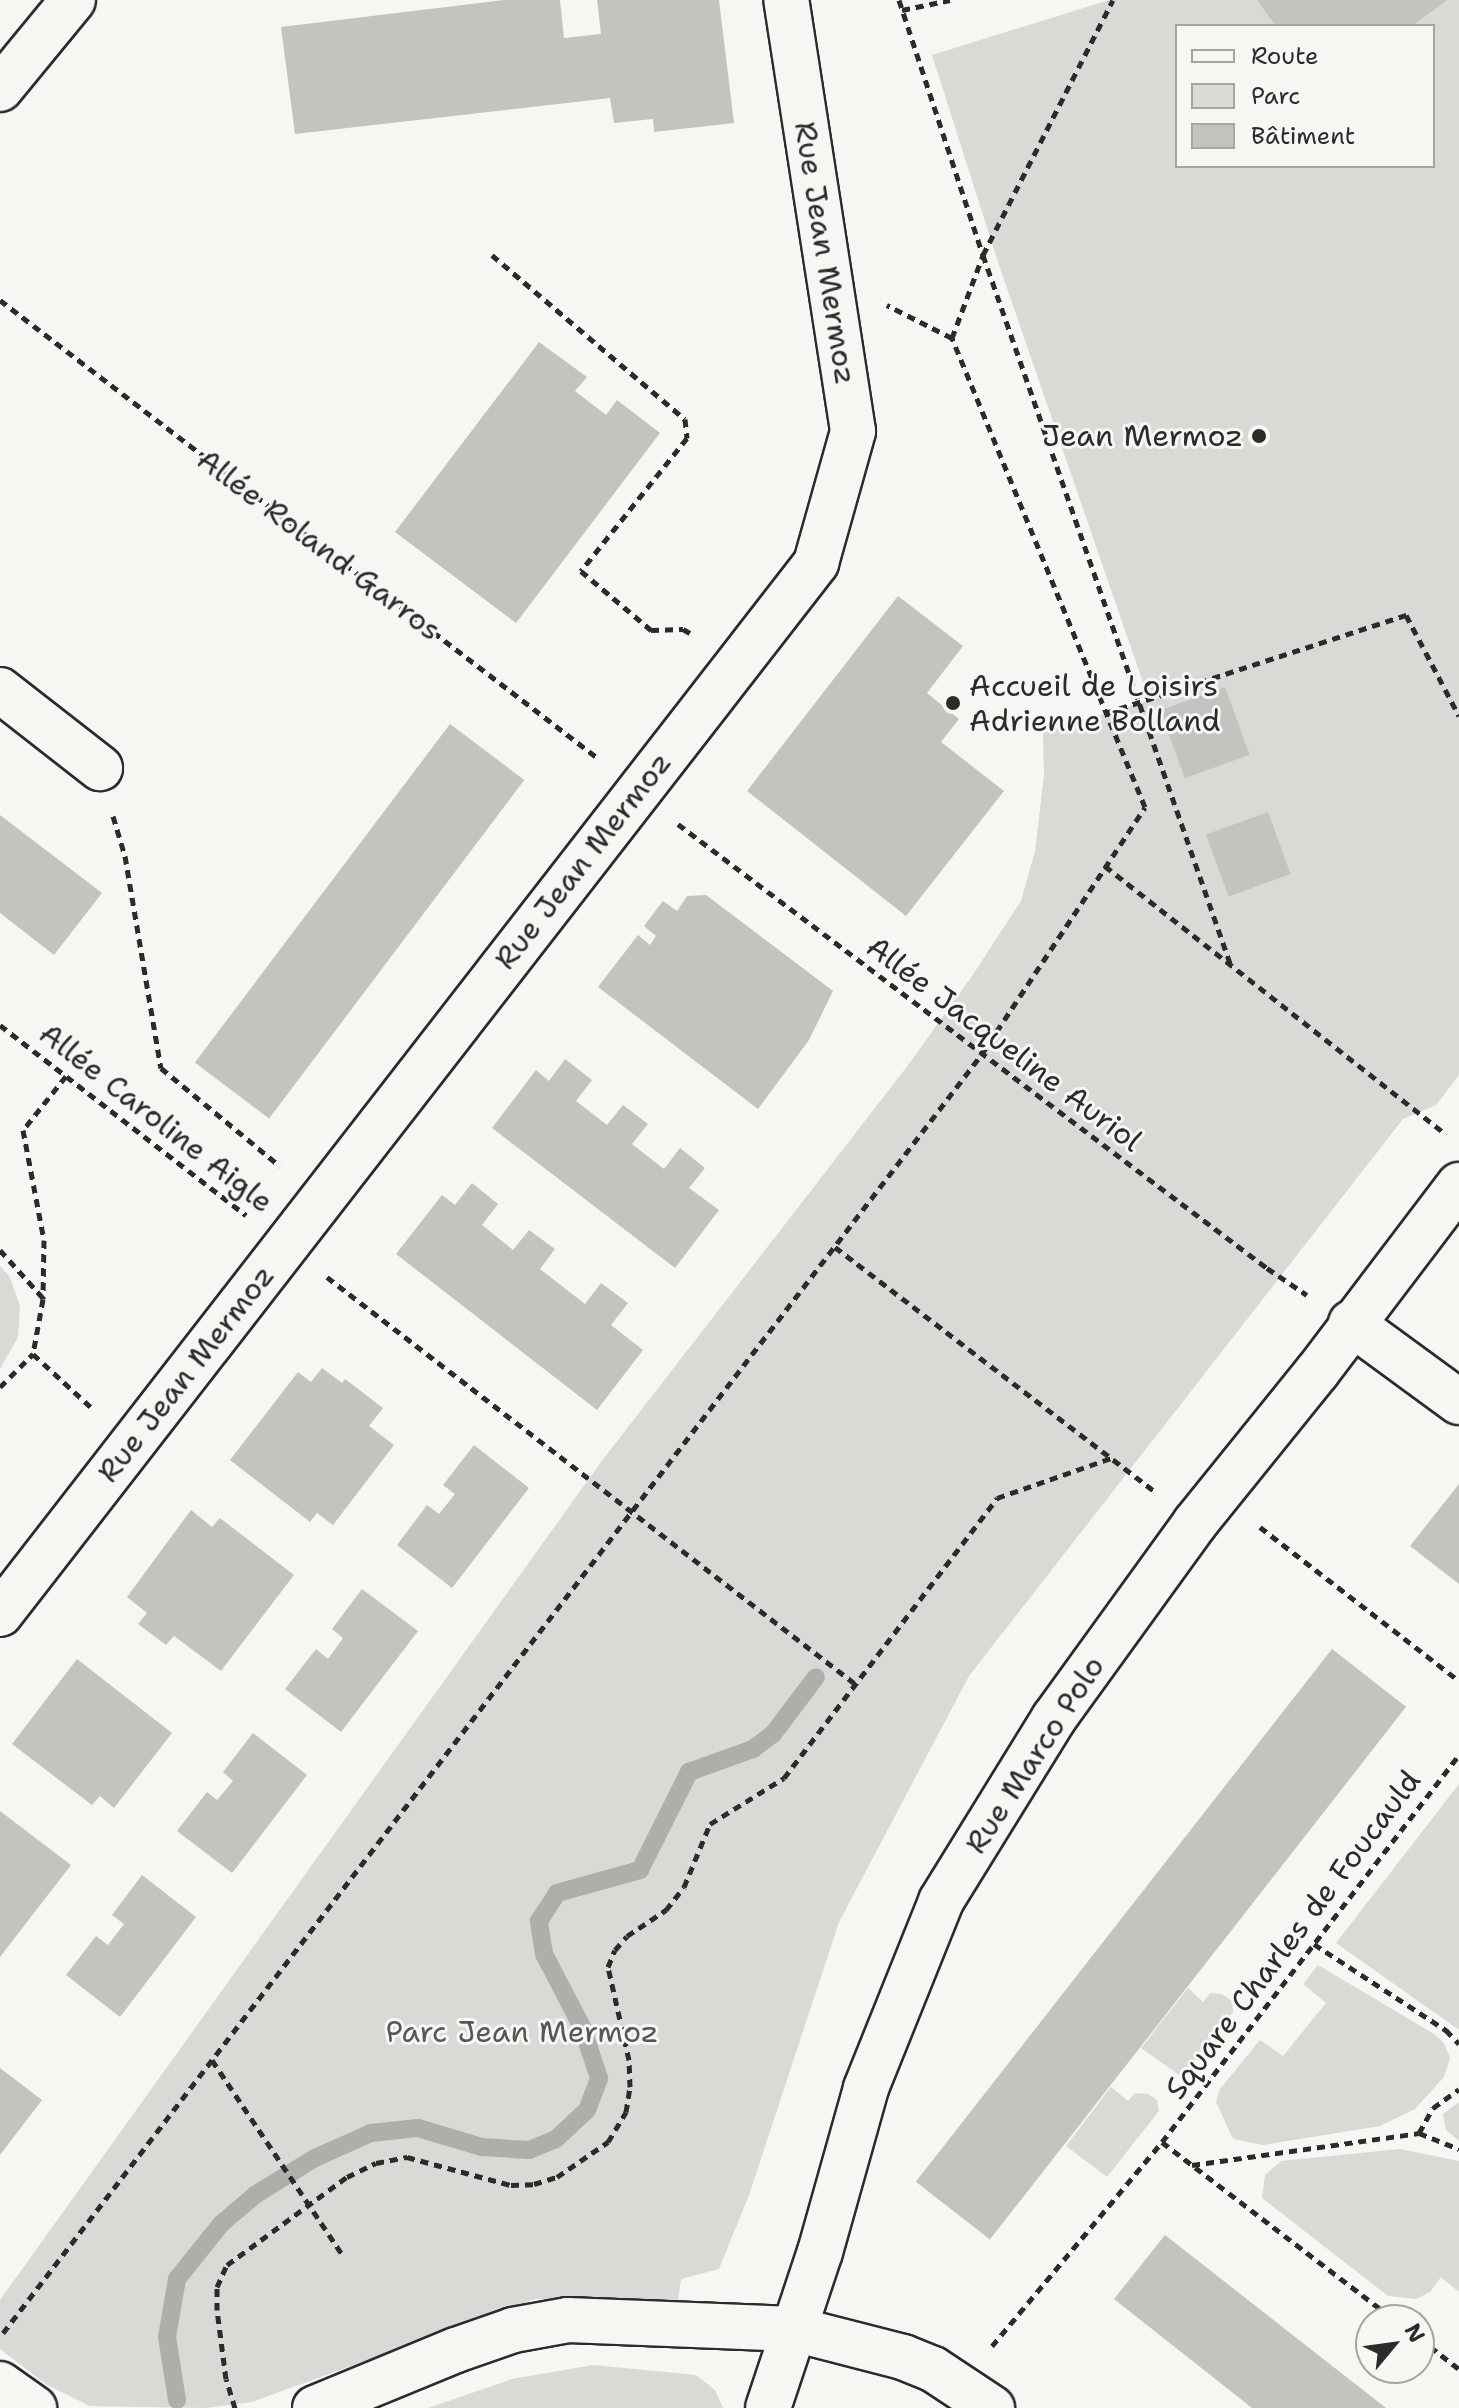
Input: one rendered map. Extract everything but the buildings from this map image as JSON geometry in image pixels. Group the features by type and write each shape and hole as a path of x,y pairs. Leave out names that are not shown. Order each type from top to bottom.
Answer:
{"street":[{"path":"0,89 73,0"},
{"name":"Rue Jean Mermoz","path":"0,1614 816,563 853,431 786,0"},
{"path":"0,690 100,768"},
{"name":"Rue Marco Polo","path":"768,2408 820,2252 866,2088 941,1901 1054,1718 1207,1509 1317,1372 1351,1323 1459,1185"},
{"path":"1351,1323 1459,1402"},
{"path":"315,2408 499,2335 568,2320 794,2329 903,2357 976,2396"},
{"path":"0,2384 34,2408"}],"path":[{"path":"899,0 983,255 1231,966"},
{"path":"902,10 950,0"},
{"path":"952,338 983,255 1113,0"},
{"path":"492,255 685,419 687,438 581,571 651,630 683,629 690,633"},
{"path":"0,2337 981,1055 1145,807 952,338 830,276"},
{"name":"Allée Roland Garros","path":"0,300 583,746 636,792"},
{"path":"1106,713 1406,615 1459,716"},
{"path":"100,768 125,856 161,1068 321,1200"},
{"name":"Allée Jacqueline Auriol","path":"636,792 1267,1268 1351,1323"},
{"path":"1105,866 1447,1135"},
{"name":"Allée Caroline Aigle","path":"0,1025 854,1683"},
{"path":"0,1387 33,1354 43,1299 44,1240 23,1130 66,1076"},
{"path":"835,1247 1111,1458 1207,1509 1459,1681"},
{"path":"0,1250 43,1299"},
{"path":"33,1354 132,1444"},
{"path":"235,2408 226,2379 217,2310 217,2287 227,2265 308,2204 376,2163 407,2157 511,2185 534,2184 557,2177 608,2142 626,2112 630,2087 629,2060 608,1967 615,1950 627,1936 666,1910 684,1887 710,1824 784,1778 997,1498 1111,1458"},
{"name":"Square Charles de Foucauld","path":"976,2396 1162,2142 1459,1755"},
{"path":"1314,1944 1446,2030 1459,2044"},
{"path":"212,2060 343,2256"},
{"path":"1419,2133 1433,2108 1459,2089"},
{"path":"1191,2165 1419,2133 1459,2149"},
{"name":"Square Charles de Foucauld","path":"1162,2142 1374,2304"},
{"path":"1435,2350 1459,2369"}],"green space":[{"name":"Parc Jean Mermoz","path":"1109,0 1459,0 1459,1075 1436,1105 1403,1119 969,1676 839,1922 749,2195 719,2269 681,2279 678,2300 535,2299 252,2402 206,2408 90,2406 47,2385 0,2349 0,2300 601,1462 909,1064 972,976 1021,901 1035,851 1044,775 1043,733 1149,700 998,262 932,55"},
{"path":"0,1266 10,1277 20,1307 18,1337 0,1369"},
{"path":"1459,1784 1459,2030 1336,1943"},
{"path":"1318,1965 1434,2034 1444,2043 1450,2058 1444,2077 1415,2109 1380,2126 1263,2145 1233,2139 1216,2102 1220,2089 1260,2040 1283,2056 1326,2003 1303,1984"},
{"path":"1188,1988 1203,2002 1210,1993 1222,1994 1232,2001 1233,2012 1182,2077 1141,2048"},
{"path":"1111,2087 1128,2101 1135,2093 1148,2094 1157,2100 1159,2111 1107,2177 1066,2146"},
{"path":"1459,2102 1459,2141 1446,2130 1443,2114"},
{"path":"1400,2149 1459,2161 1459,2292 1441,2277 1430,2292 1416,2299 1388,2296 1262,2198 1265,2175 1281,2161"},
{"path":"593,2365 696,2375 715,2390 723,2408 428,2408 512,2379"}],"waterway":[{"path":"177,2400 167,2337 177,2279 221,2224 255,2195 315,2158 371,2133 418,2128 482,2147 529,2150 556,2139 587,2110 599,2078 582,2027 544,1954 539,1921 557,1893 640,1870 689,1772 753,1749 773,1734 816,1677"}],"place":[{"name":"Jean Mermoz","path":"1259,436"},
{"name":"Accueil de Loisirs Adrienne Bolland","path":"953,703"}]}
